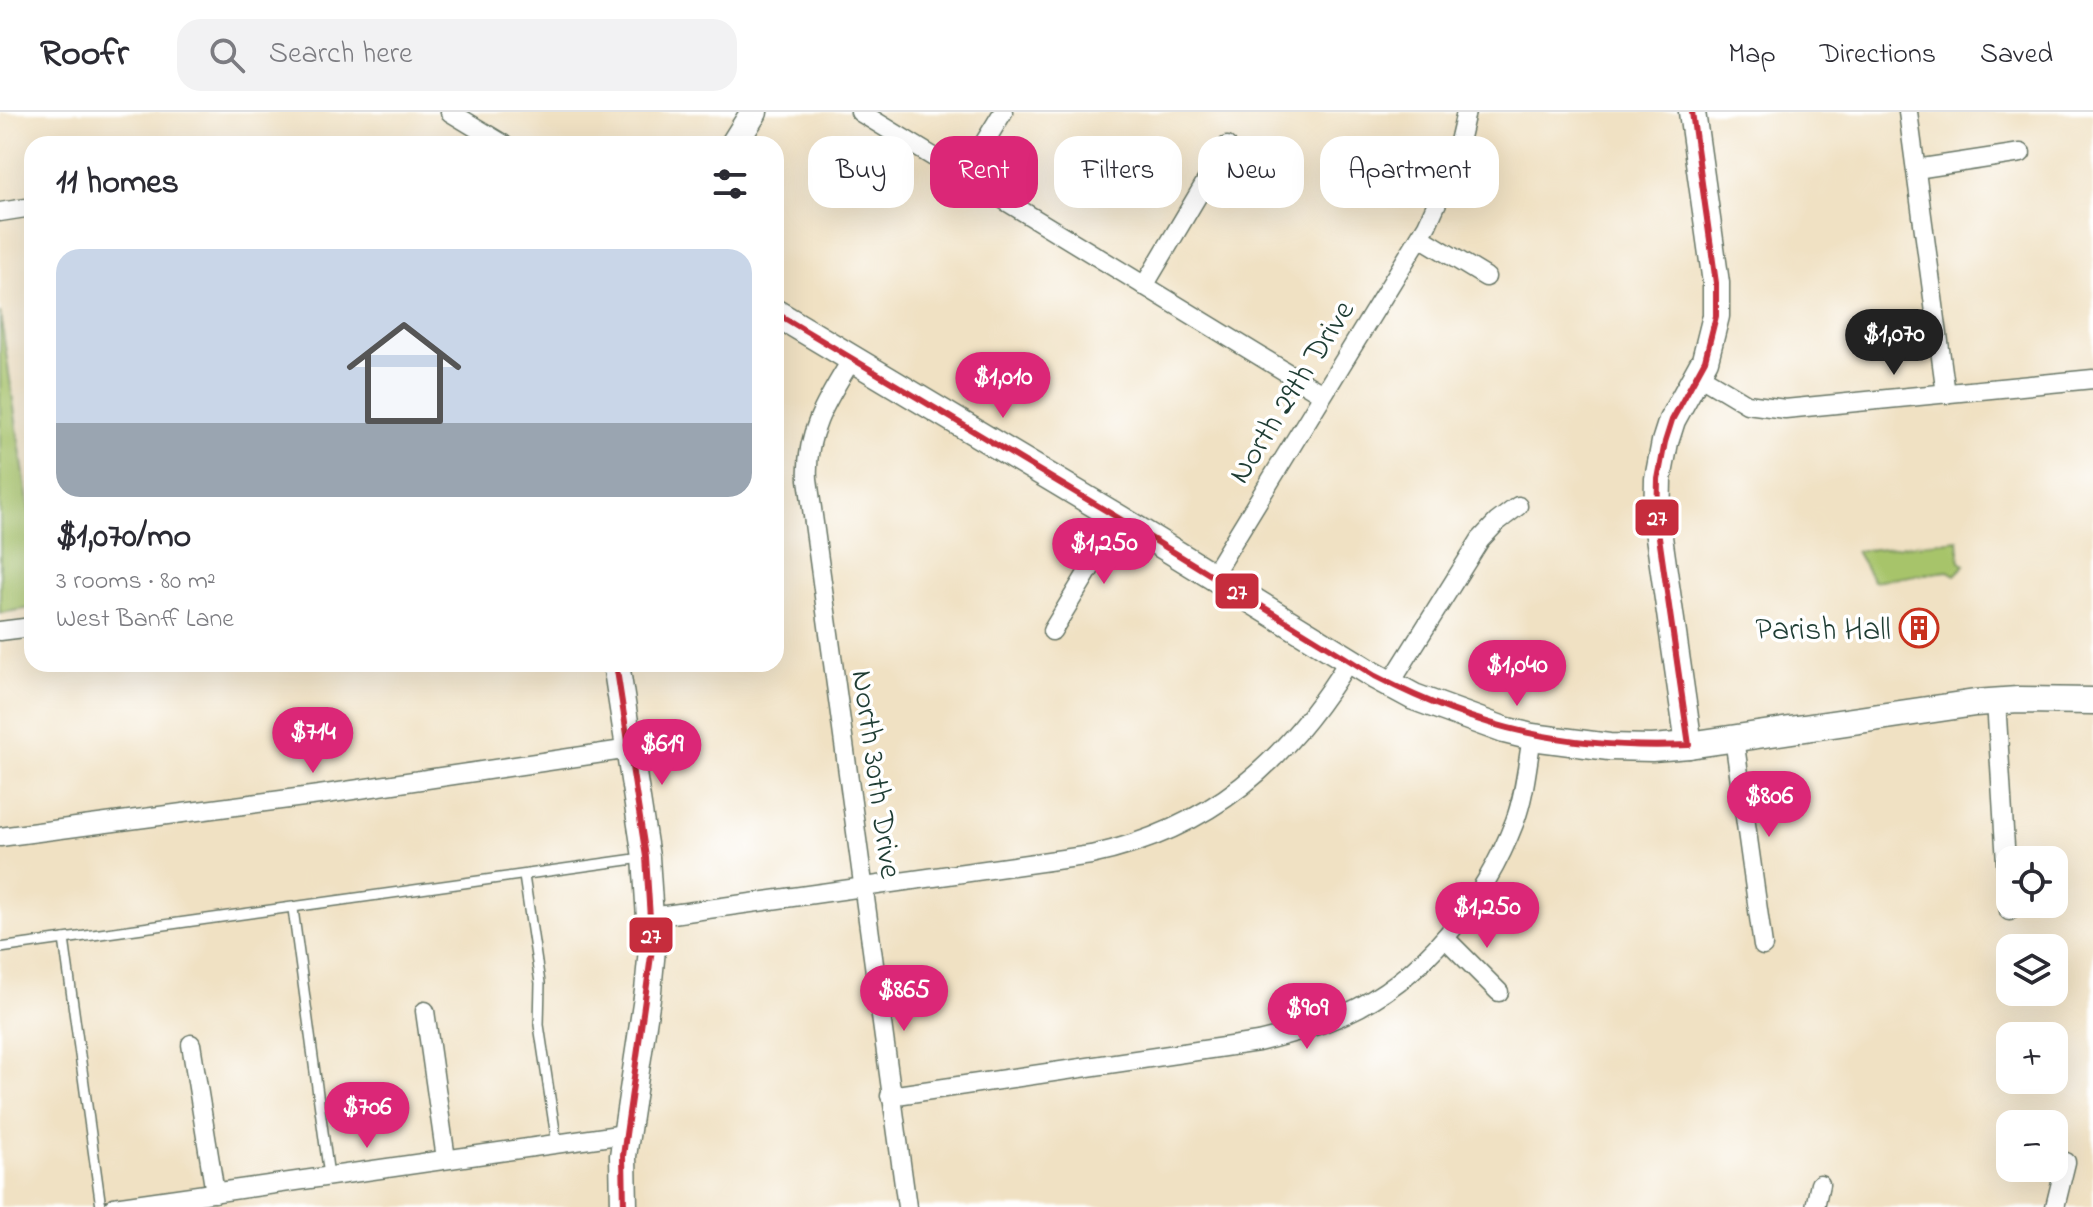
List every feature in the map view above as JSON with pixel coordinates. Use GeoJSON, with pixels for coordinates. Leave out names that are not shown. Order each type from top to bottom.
{"type":"FeatureCollection","features":[{"type":"Feature","properties":{"kind":"street"},"geometry":{"type":"LineString","coordinates":[[450,112],[484,136]]}},
{"type":"Feature","properties":{"kind":"street"},"geometry":{"type":"LineString","coordinates":[[739,136],[754,112]]}},
{"type":"Feature","properties":{"kind":"street"},"geometry":{"type":"LineString","coordinates":[[860,112],[930,155]]}},
{"type":"Feature","properties":{"kind":"street"},"geometry":{"type":"LineString","coordinates":[[988,136],[1003,112]]}},
{"type":"Feature","properties":{"kind":"street","name":"North 29th Drive"},"geometry":{"type":"LineString","coordinates":[[1212,576],[1420,237],[1453,167],[1466,112]]}},
{"type":"Feature","properties":{"kind":"street"},"geometry":{"type":"LineString","coordinates":[[1689,745],[1656,498],[1672,420],[1697,374],[1711,340],[1716,316],[1716,283],[1692,112]]}},
{"type":"Feature","properties":{"kind":"street"},"geometry":{"type":"LineString","coordinates":[[1908,112],[1946,394]]}},
{"type":"Feature","properties":{"kind":"street"},"geometry":{"type":"LineString","coordinates":[[1916,169],[2021,153]]}},
{"type":"Feature","properties":{"kind":"street"},"geometry":{"type":"LineString","coordinates":[[1144,286],[1198,195]]}},
{"type":"Feature","properties":{"kind":"street"},"geometry":{"type":"LineString","coordinates":[[0,212],[24,208]]}},
{"type":"Feature","properties":{"kind":"street"},"geometry":{"type":"LineString","coordinates":[[1016,208],[1322,394]]}},
{"type":"Feature","properties":{"kind":"street"},"geometry":{"type":"LineString","coordinates":[[1420,237],[1486,277]]}},
{"type":"Feature","properties":{"kind":"street"},"geometry":{"type":"LineString","coordinates":[[784,318],[1390,684],[1441,709],[1532,737],[1609,747],[1652,748],[1996,701],[2093,701]]}},
{"type":"Feature","properties":{"kind":"street","name":"North 30th Drive"},"geometry":{"type":"LineString","coordinates":[[852,359],[819,416],[807,463],[907,1207]]}},
{"type":"Feature","properties":{"kind":"street"},"geometry":{"type":"LineString","coordinates":[[1697,374],[1747,404],[1785,409],[2093,379]]}},
{"type":"Feature","properties":{"kind":"street"},"geometry":{"type":"LineString","coordinates":[[1390,684],[1480,540],[1518,506]]}},
{"type":"Feature","properties":{"kind":"street"},"geometry":{"type":"LineString","coordinates":[[1052,631],[1120,519]]}},
{"type":"Feature","properties":{"kind":"street"},"geometry":{"type":"LineString","coordinates":[[0,631],[24,628]]}},
{"type":"Feature","properties":{"kind":"street"},"geometry":{"type":"LineString","coordinates":[[651,917],[1091,855],[1161,835],[1217,805],[1255,775],[1293,739],[1349,660]]}},
{"type":"Feature","properties":{"kind":"street"},"geometry":{"type":"LineString","coordinates":[[617,672],[646,857],[652,949],[625,1134],[622,1177],[624,1207]]}},
{"type":"Feature","properties":{"kind":"street"},"geometry":{"type":"LineString","coordinates":[[1996,701],[2005,846]]}},
{"type":"Feature","properties":{"kind":"street"},"geometry":{"type":"LineString","coordinates":[[890,1096],[1258,1042],[1298,1032],[1346,1014],[1373,999],[1445,938],[1480,891],[1506,842],[1522,797],[1532,737]]}},
{"type":"Feature","properties":{"kind":"street"},"geometry":{"type":"LineString","coordinates":[[1734,738],[1763,946]]}},
{"type":"Feature","properties":{"kind":"street"},"geometry":{"type":"LineString","coordinates":[[0,837],[319,795],[630,749]]}},
{"type":"Feature","properties":{"kind":"street"},"geometry":{"type":"LineString","coordinates":[[1445,938],[1499,992]]}},
{"type":"Feature","properties":{"kind":"street"},"geometry":{"type":"LineString","coordinates":[[425,1011],[446,1159]]}},
{"type":"Feature","properties":{"kind":"street"},"geometry":{"type":"LineString","coordinates":[[191,1044],[215,1193]]}},
{"type":"Feature","properties":{"kind":"street"},"geometry":{"type":"LineString","coordinates":[[114,1207],[625,1134]]}},
{"type":"Feature","properties":{"kind":"street"},"geometry":{"type":"LineString","coordinates":[[2055,1207],[2061,1182]]}},
{"type":"Feature","properties":{"kind":"street"},"geometry":{"type":"LineString","coordinates":[[1815,1207],[1820,1184]]}},
{"type":"Feature","properties":{"kind":"lane"},"geometry":{"type":"LineString","coordinates":[[0,948],[646,857]]}},
{"type":"Feature","properties":{"kind":"lane"},"geometry":{"type":"LineString","coordinates":[[524,876],[540,983],[539,1025],[557,1144]]}},
{"type":"Feature","properties":{"kind":"lane"},"geometry":{"type":"LineString","coordinates":[[293,909],[329,1176]]}},
{"type":"Feature","properties":{"kind":"lane"},"geometry":{"type":"LineString","coordinates":[[64,939],[101,1207]]}},
{"type":"Feature","properties":{"kind":"green space"},"geometry":{"type":"Polygon","coordinates":[[[0,312],[24,475],[24,609],[0,613],[0,312]]]}},
{"type":"Feature","properties":{"kind":"green space"},"geometry":{"type":"Polygon","coordinates":[[[1958,540],[1960,562],[1965,565],[1955,575],[1948,571],[1873,581],[1856,551],[1958,540]]]}},
{"type":"Feature","properties":{"kind":"transit line","name":"27"},"geometry":{"type":"LineString","coordinates":[[784,318],[1375,676],[1414,695],[1489,723],[1527,733],[1605,744],[1689,745],[1657,523],[1658,479],[1665,442],[1672,420],[1705,360],[1716,316],[1716,283],[1692,112]]}},
{"type":"Feature","properties":{"kind":"transit line","name":"27"},"geometry":{"type":"LineString","coordinates":[[617,672],[646,857],[652,949],[623,1156],[624,1207]]}},
{"type":"Feature","properties":{"kind":"place","name":"Parish Hall"},"geometry":{"type":"Point","coordinates":[1919,628]}}]}
